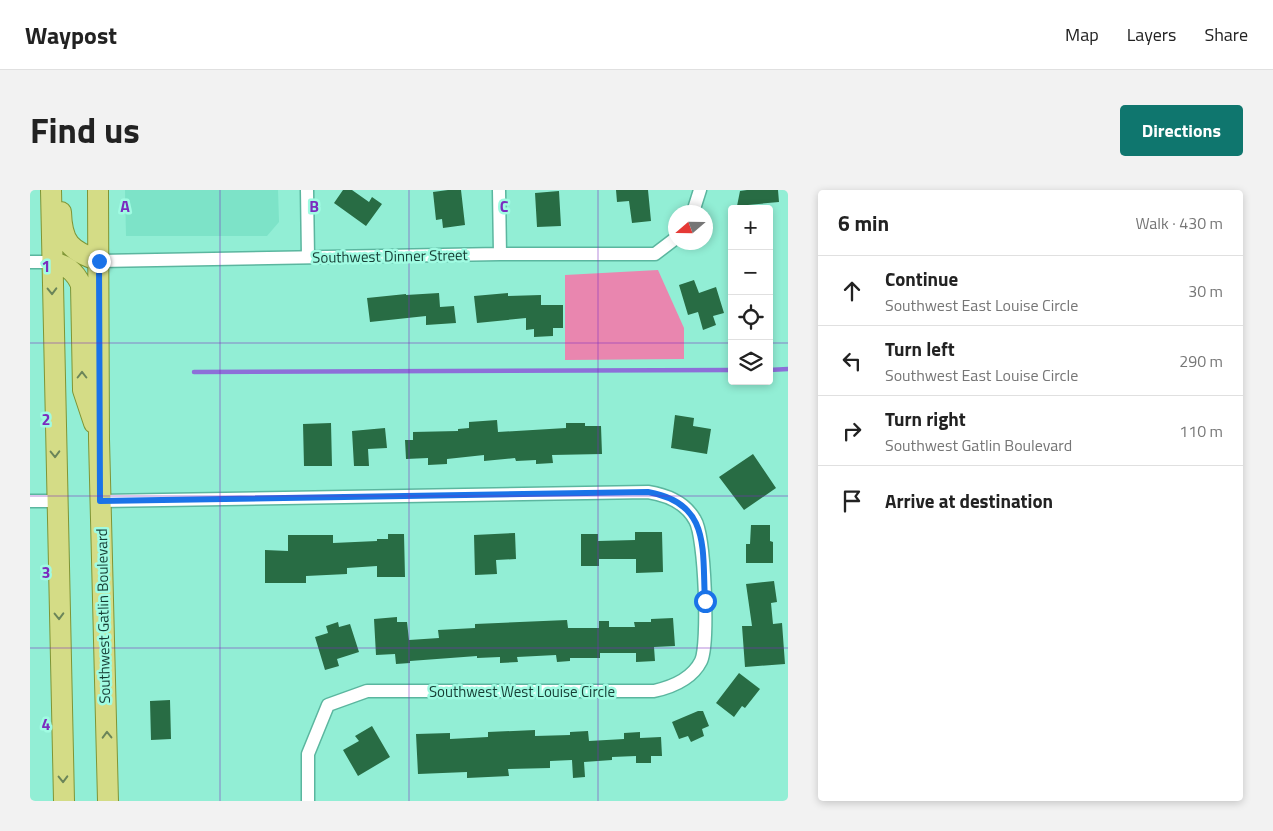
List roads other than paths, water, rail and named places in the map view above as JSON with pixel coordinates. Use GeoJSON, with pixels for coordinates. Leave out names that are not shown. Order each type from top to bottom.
{"type":"FeatureCollection","features":[{"type":"Feature","properties":{"kind":"main road"},"geometry":{"type":"LineString","coordinates":[[51,190],[56,501],[64,801]]}},
{"type":"Feature","properties":{"kind":"main road"},"geometry":{"type":"LineString","coordinates":[[61,190],[62,232],[66,240],[81,254],[99,261]]}},
{"type":"Feature","properties":{"kind":"main road","name":"Southwest Gatlin Boulevard"},"geometry":{"type":"LineString","coordinates":[[98,190],[100,501],[108,801]]}},
{"type":"Feature","properties":{"kind":"main road"},"geometry":{"type":"LineString","coordinates":[[98,215],[104,190]]}},
{"type":"Feature","properties":{"kind":"main road"},"geometry":{"type":"LineString","coordinates":[[52,262],[73,271],[81,285],[82,390],[100,439]]}},
{"type":"Feature","properties":{"kind":"street"},"geometry":{"type":"LineString","coordinates":[[307,190],[308,257]]}},
{"type":"Feature","properties":{"kind":"street"},"geometry":{"type":"LineString","coordinates":[[499,190],[500,254]]}},
{"type":"Feature","properties":{"kind":"street"},"geometry":{"type":"LineString","coordinates":[[696,205],[700,190]]}},
{"type":"Feature","properties":{"kind":"street","name":"Southwest Dinner Street"},"geometry":{"type":"LineString","coordinates":[[99,261],[500,254],[656,254],[668,244]]}},
{"type":"Feature","properties":{"kind":"street"},"geometry":{"type":"LineString","coordinates":[[30,262],[52,262]]}},
{"type":"Feature","properties":{"kind":"street","name":"Southwest West Louise Circle"},"geometry":{"type":"LineString","coordinates":[[100,501],[648,492],[664,495],[675,500],[686,509],[699,528],[702,541],[705,601],[704,651],[701,661],[690,674],[675,685],[654,691],[366,691],[328,705],[308,754],[308,801]]}},
{"type":"Feature","properties":{"kind":"street"},"geometry":{"type":"LineString","coordinates":[[30,501],[56,501]]}},
{"type":"Feature","properties":{"kind":"waterway"},"geometry":{"type":"LineString","coordinates":[[773,370],[788,369]]}},
{"type":"Feature","properties":{"kind":"waterway"},"geometry":{"type":"LineString","coordinates":[[194,372],[728,370]]}}]}
